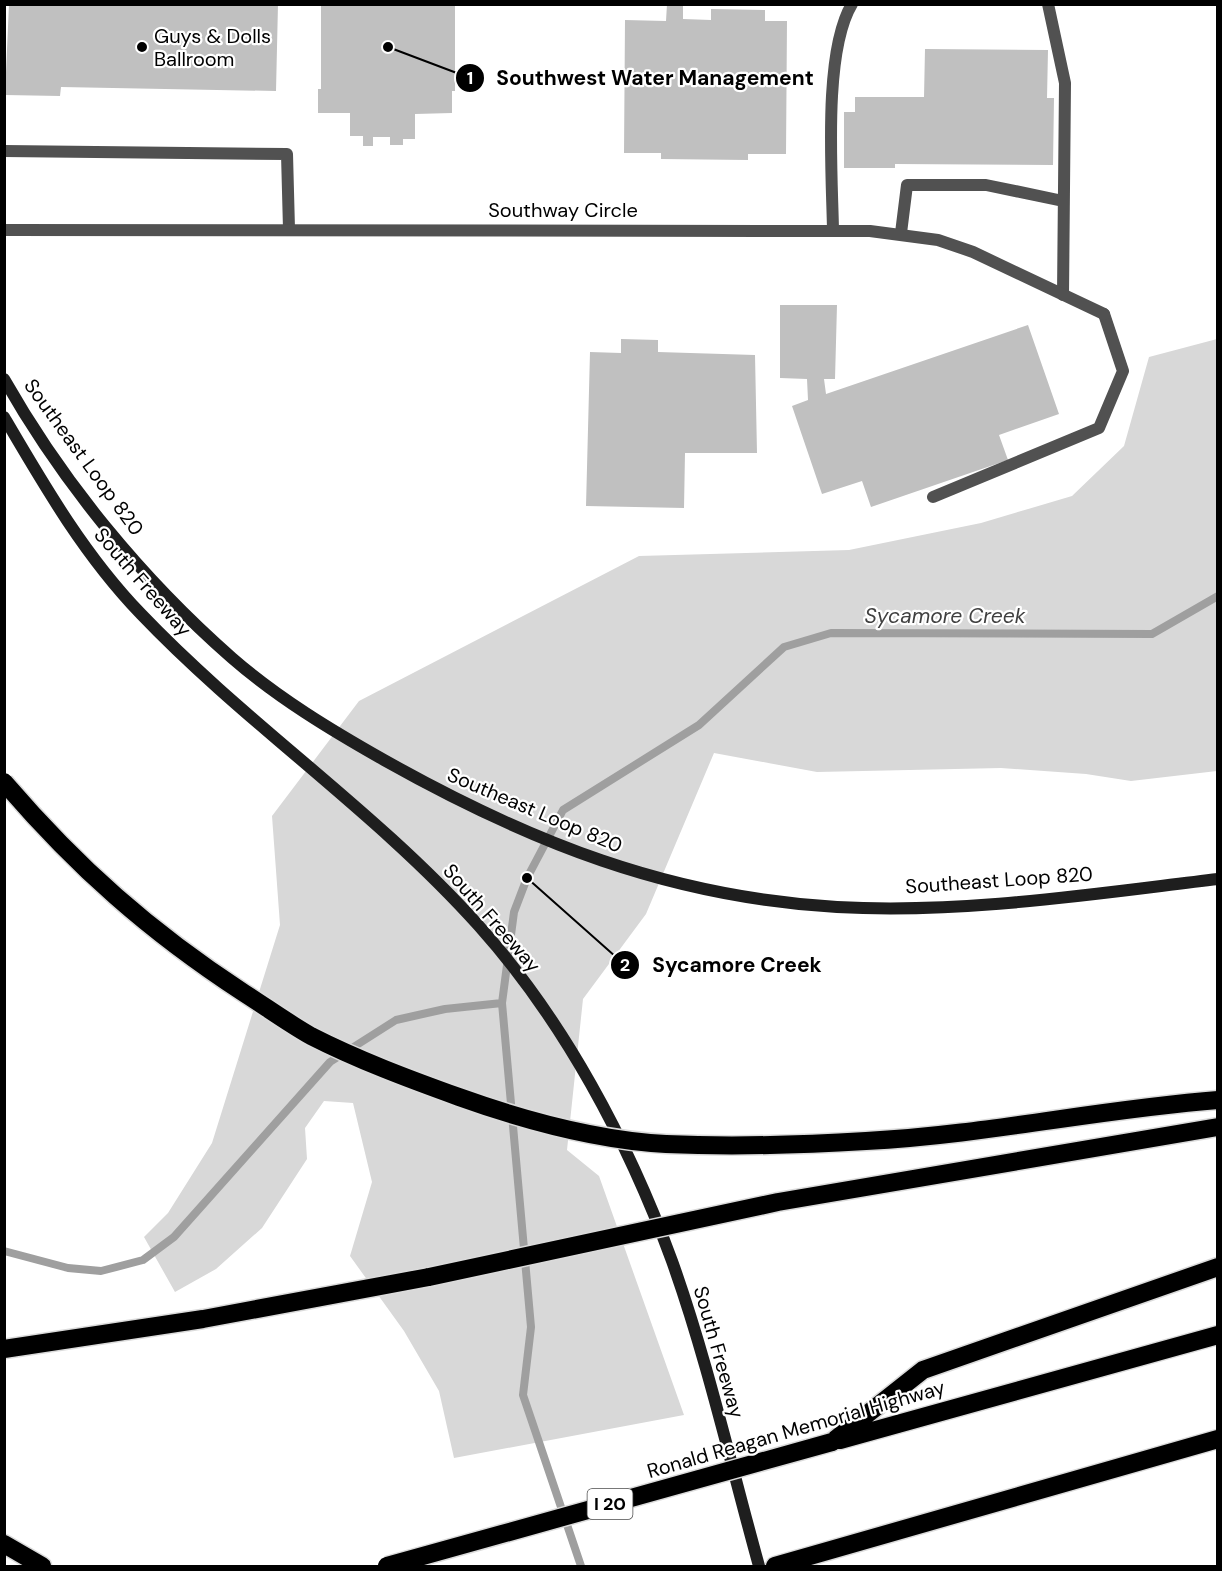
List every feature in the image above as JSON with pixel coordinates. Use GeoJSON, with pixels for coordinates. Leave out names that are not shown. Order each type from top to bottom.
{"type":"FeatureCollection","features":[{"type":"Feature","properties":{"kind":"highway"},"geometry":{"type":"LineString","coordinates":[[4,783],[75,861],[118,901],[159,934],[266,1007],[311,1035],[374,1064],[495,1110],[548,1126],[665,1144],[870,1141],[1218,1101]]}},
{"type":"Feature","properties":{"kind":"highway"},"geometry":{"type":"LineString","coordinates":[[4,1348],[327,1298],[778,1202],[1218,1127]]}},
{"type":"Feature","properties":{"kind":"highway"},"geometry":{"type":"LineString","coordinates":[[832,1442],[923,1370],[1218,1268]]}},
{"type":"Feature","properties":{"kind":"highway","name":"Ronald Reagan Memorial Highway"},"geometry":{"type":"LineString","coordinates":[[387,1566],[1218,1335]]}},
{"type":"Feature","properties":{"kind":"highway"},"geometry":{"type":"LineString","coordinates":[[775,1566],[1218,1438]]}},
{"type":"Feature","properties":{"kind":"highway"},"geometry":{"type":"LineString","coordinates":[[4,1544],[42,1566]]}},
{"type":"Feature","properties":{"kind":"main road","name":"Southeast Loop 820"},"geometry":{"type":"LineString","coordinates":[[4,379],[40,438],[113,537],[230,657],[274,692],[367,750],[464,804],[616,867],[676,884],[790,903],[840,907],[932,907],[1024,902],[1218,879]]}},
{"type":"Feature","properties":{"kind":"main road","name":"South Freeway"},"geometry":{"type":"LineString","coordinates":[[4,417],[60,512],[115,585],[165,639],[249,717],[414,860],[478,925],[524,984],[560,1036],[607,1117],[653,1215],[685,1302],[759,1566]]}},
{"type":"Feature","properties":{"kind":"street"},"geometry":{"type":"LineString","coordinates":[[833,230],[831,97],[844,18],[852,4]]}},
{"type":"Feature","properties":{"kind":"street"},"geometry":{"type":"LineString","coordinates":[[1048,4],[1065,83],[1063,295]]}},
{"type":"Feature","properties":{"kind":"street"},"geometry":{"type":"LineString","coordinates":[[4,152],[287,154],[289,229]]}},
{"type":"Feature","properties":{"kind":"street"},"geometry":{"type":"LineString","coordinates":[[901,233],[907,185],[986,185],[1063,201]]}},
{"type":"Feature","properties":{"kind":"street","name":"Southway Circle"},"geometry":{"type":"LineString","coordinates":[[4,230],[833,230],[901,233],[938,240],[973,252],[1104,314],[1123,371],[1099,428],[933,497]]}},
{"type":"Feature","properties":{"kind":"shaded area"},"geometry":{"type":"Polygon","coordinates":[[[1217,339],[1217,771],[1131,781],[1086,774],[1001,768],[817,772],[714,753],[646,914],[583,999],[567,1150],[599,1176],[684,1415],[454,1458],[439,1391],[404,1331],[350,1256],[372,1182],[353,1103],[324,1101],[305,1128],[307,1159],[262,1228],[216,1269],[175,1292],[144,1237],[168,1213],[212,1143],[280,925],[272,816],[359,701],[639,556],[849,550],[981,523],[1072,496],[1124,446],[1149,357],[1217,339]]]}},
{"type":"Feature","properties":{"kind":"building","name":"Guys & Dolls Ballroom"},"geometry":{"type":"Polygon","coordinates":[[[9,4],[278,4],[276,91],[61,87],[60,96],[5,95],[9,4]]]}},
{"type":"Feature","properties":{"kind":"building"},"geometry":{"type":"Polygon","coordinates":[[[321,4],[455,4],[455,91],[452,91],[452,113],[415,114],[415,139],[403,139],[403,145],[390,145],[390,137],[373,137],[373,146],[363,146],[363,136],[350,136],[350,113],[318,113],[318,89],[321,89],[321,4]]]}},
{"type":"Feature","properties":{"kind":"building"},"geometry":{"type":"Polygon","coordinates":[[[667,4],[683,4],[683,19],[711,20],[711,9],[765,10],[765,21],[787,21],[786,154],[748,154],[748,160],[661,159],[661,153],[624,153],[625,20],[666,21],[667,4]]]}},
{"type":"Feature","properties":{"kind":"building"},"geometry":{"type":"Polygon","coordinates":[[[925,49],[1048,50],[1047,98],[1054,98],[1053,165],[895,164],[895,168],[844,168],[844,112],[855,112],[855,97],[924,97],[925,49]]]}},
{"type":"Feature","properties":{"kind":"building"},"geometry":{"type":"Polygon","coordinates":[[[780,305],[837,305],[835,379],[824,379],[826,394],[1028,325],[1059,414],[999,435],[1008,460],[871,507],[862,481],[822,494],[792,406],[808,400],[807,379],[780,378],[780,305]]]}},
{"type":"Feature","properties":{"kind":"building"},"geometry":{"type":"Polygon","coordinates":[[[621,339],[658,340],[658,352],[755,355],[757,453],[685,453],[684,508],[586,506],[590,352],[621,353],[621,339]]]}},
{"type":"Feature","properties":{"kind":"waterway","name":"Sycamore Creek"},"geometry":{"type":"LineString","coordinates":[[581,1566],[523,1395],[531,1327],[502,1003],[514,912],[527,878],[563,810],[699,725],[784,647],[831,633],[1152,634],[1218,596]]}},
{"type":"Feature","properties":{"kind":"waterway"},"geometry":{"type":"LineString","coordinates":[[4,1251],[68,1268],[101,1271],[143,1260],[174,1237],[330,1062],[396,1020],[445,1009],[502,1003]]}},
{"type":"Feature","properties":{"kind":"place","name":"Guys & Dolls Ballroom"},"geometry":{"type":"Point","coordinates":[142,47]}},
{"type":"Feature","properties":{"kind":"place","name":"Southwest Water Management"},"geometry":{"type":"Point","coordinates":[388,47]}},
{"type":"Feature","properties":{"kind":"place","name":"Sycamore Creek"},"geometry":{"type":"Point","coordinates":[527,878]}}]}
